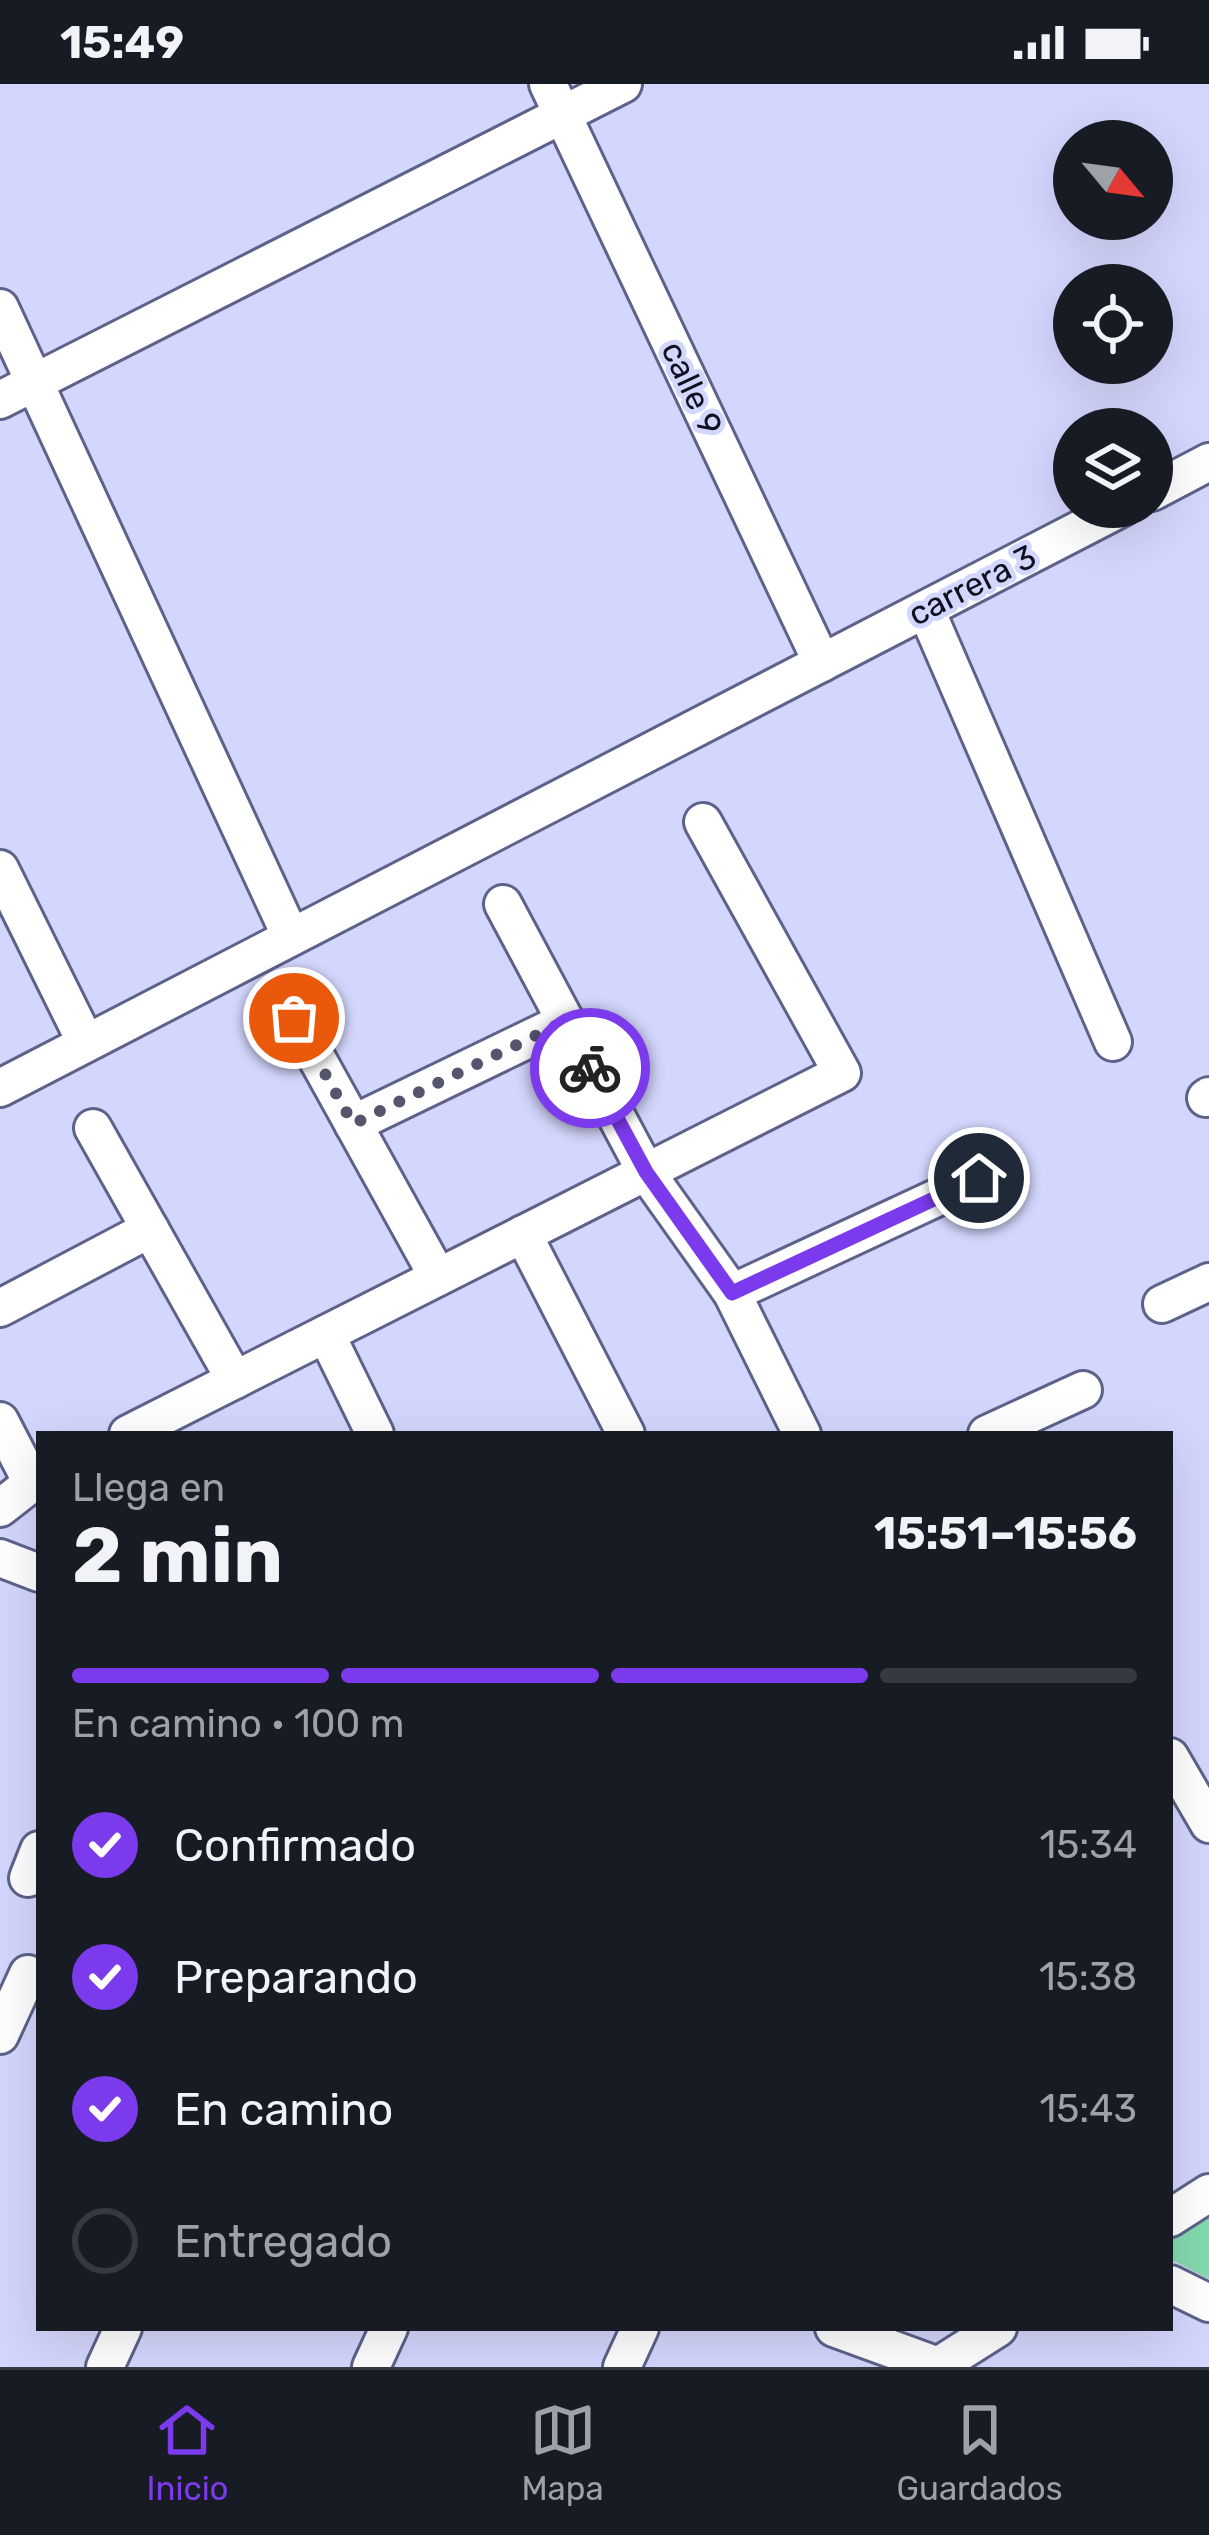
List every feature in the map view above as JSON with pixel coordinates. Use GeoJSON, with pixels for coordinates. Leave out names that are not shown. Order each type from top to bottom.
{"type":"FeatureCollection","features":[{"type":"Feature","properties":{"kind":"street"},"geometry":{"type":"LineString","coordinates":[[0,400],[556,99],[622,84]]}},
{"type":"Feature","properties":{"kind":"street","name":"calle 9"},"geometry":{"type":"LineString","coordinates":[[556,99],[822,663]]}},
{"type":"Feature","properties":{"kind":"street"},"geometry":{"type":"LineString","coordinates":[[0,308],[291,938]]}},
{"type":"Feature","properties":{"kind":"street"},"geometry":{"type":"LineString","coordinates":[[1173,481],[1209,462]]}},
{"type":"Feature","properties":{"kind":"street","name":"carrera 3"},"geometry":{"type":"LineString","coordinates":[[0,1088],[1083,528]]}},
{"type":"Feature","properties":{"kind":"street"},"geometry":{"type":"LineString","coordinates":[[926,610],[1113,1042]]}},
{"type":"Feature","properties":{"kind":"street"},"geometry":{"type":"LineString","coordinates":[[134,1431],[842,1073],[703,822]]}},
{"type":"Feature","properties":{"kind":"street"},"geometry":{"type":"LineString","coordinates":[[0,869],[86,1043]]}},
{"type":"Feature","properties":{"kind":"street"},"geometry":{"type":"LineString","coordinates":[[503,904],[646,1172],[732,1293],[801,1431]]}},
{"type":"Feature","properties":{"kind":"street"},"geometry":{"type":"LineString","coordinates":[[294,1018],[438,1277]]}},
{"type":"Feature","properties":{"kind":"street"},"geometry":{"type":"LineString","coordinates":[[353,1124],[566,1021]]}},
{"type":"Feature","properties":{"kind":"street"},"geometry":{"type":"LineString","coordinates":[[93,1128],[235,1380]]}},
{"type":"Feature","properties":{"kind":"street"},"geometry":{"type":"LineString","coordinates":[[732,1293],[979,1178]]}},
{"type":"Feature","properties":{"kind":"street"},"geometry":{"type":"LineString","coordinates":[[0,1308],[150,1229]]}},
{"type":"Feature","properties":{"kind":"street"},"geometry":{"type":"LineString","coordinates":[[523,1234],[624,1431]]}},
{"type":"Feature","properties":{"kind":"street"},"geometry":{"type":"LineString","coordinates":[[1162,1304],[1209,1282]]}},
{"type":"Feature","properties":{"kind":"street"},"geometry":{"type":"LineString","coordinates":[[326,1334],[374,1431]]}},
{"type":"Feature","properties":{"kind":"street"},"geometry":{"type":"LineString","coordinates":[[994,1431],[1083,1390]]}},
{"type":"Feature","properties":{"kind":"street"},"geometry":{"type":"LineString","coordinates":[[0,1421],[35,1481],[0,1508]]}},
{"type":"Feature","properties":{"kind":"street"},"geometry":{"type":"LineString","coordinates":[[0,1558],[36,1572]]}},
{"type":"Feature","properties":{"kind":"street"},"geometry":{"type":"LineString","coordinates":[[1173,1761],[1209,1823]]}},
{"type":"Feature","properties":{"kind":"street"},"geometry":{"type":"LineString","coordinates":[[0,2035],[22,1971]]}},
{"type":"Feature","properties":{"kind":"street"},"geometry":{"type":"LineString","coordinates":[[1173,2216],[1209,2193]]}},
{"type":"Feature","properties":{"kind":"street"},"geometry":{"type":"LineString","coordinates":[[1173,2285],[1209,2303]]}},
{"type":"Feature","properties":{"kind":"street"},"geometry":{"type":"LineString","coordinates":[[105,2367],[122,2331]]}},
{"type":"Feature","properties":{"kind":"street"},"geometry":{"type":"LineString","coordinates":[[371,2367],[388,2331]]}},
{"type":"Feature","properties":{"kind":"street"},"geometry":{"type":"LineString","coordinates":[[622,2367],[640,2331]]}},
{"type":"Feature","properties":{"kind":"street"},"geometry":{"type":"LineString","coordinates":[[638,2367],[642,2331]]}},
{"type":"Feature","properties":{"kind":"street"},"geometry":{"type":"LineString","coordinates":[[840,2331],[894,2359],[938,2366],[993,2331]]}},
{"type":"Feature","properties":{"kind":"green space"},"geometry":{"type":"Polygon","coordinates":[[[1209,2211],[1209,2279],[1173,2261],[1173,2232],[1209,2211]]]}},
{"type":"Feature","properties":{"kind":"way so far"},"geometry":{"type":"LineString","coordinates":[[294,1018],[353,1124],[566,1021],[590,1068]]}},
{"type":"Feature","properties":{"kind":"route"},"geometry":{"type":"LineString","coordinates":[[590,1068],[646,1172],[732,1293],[979,1178]]}}]}
